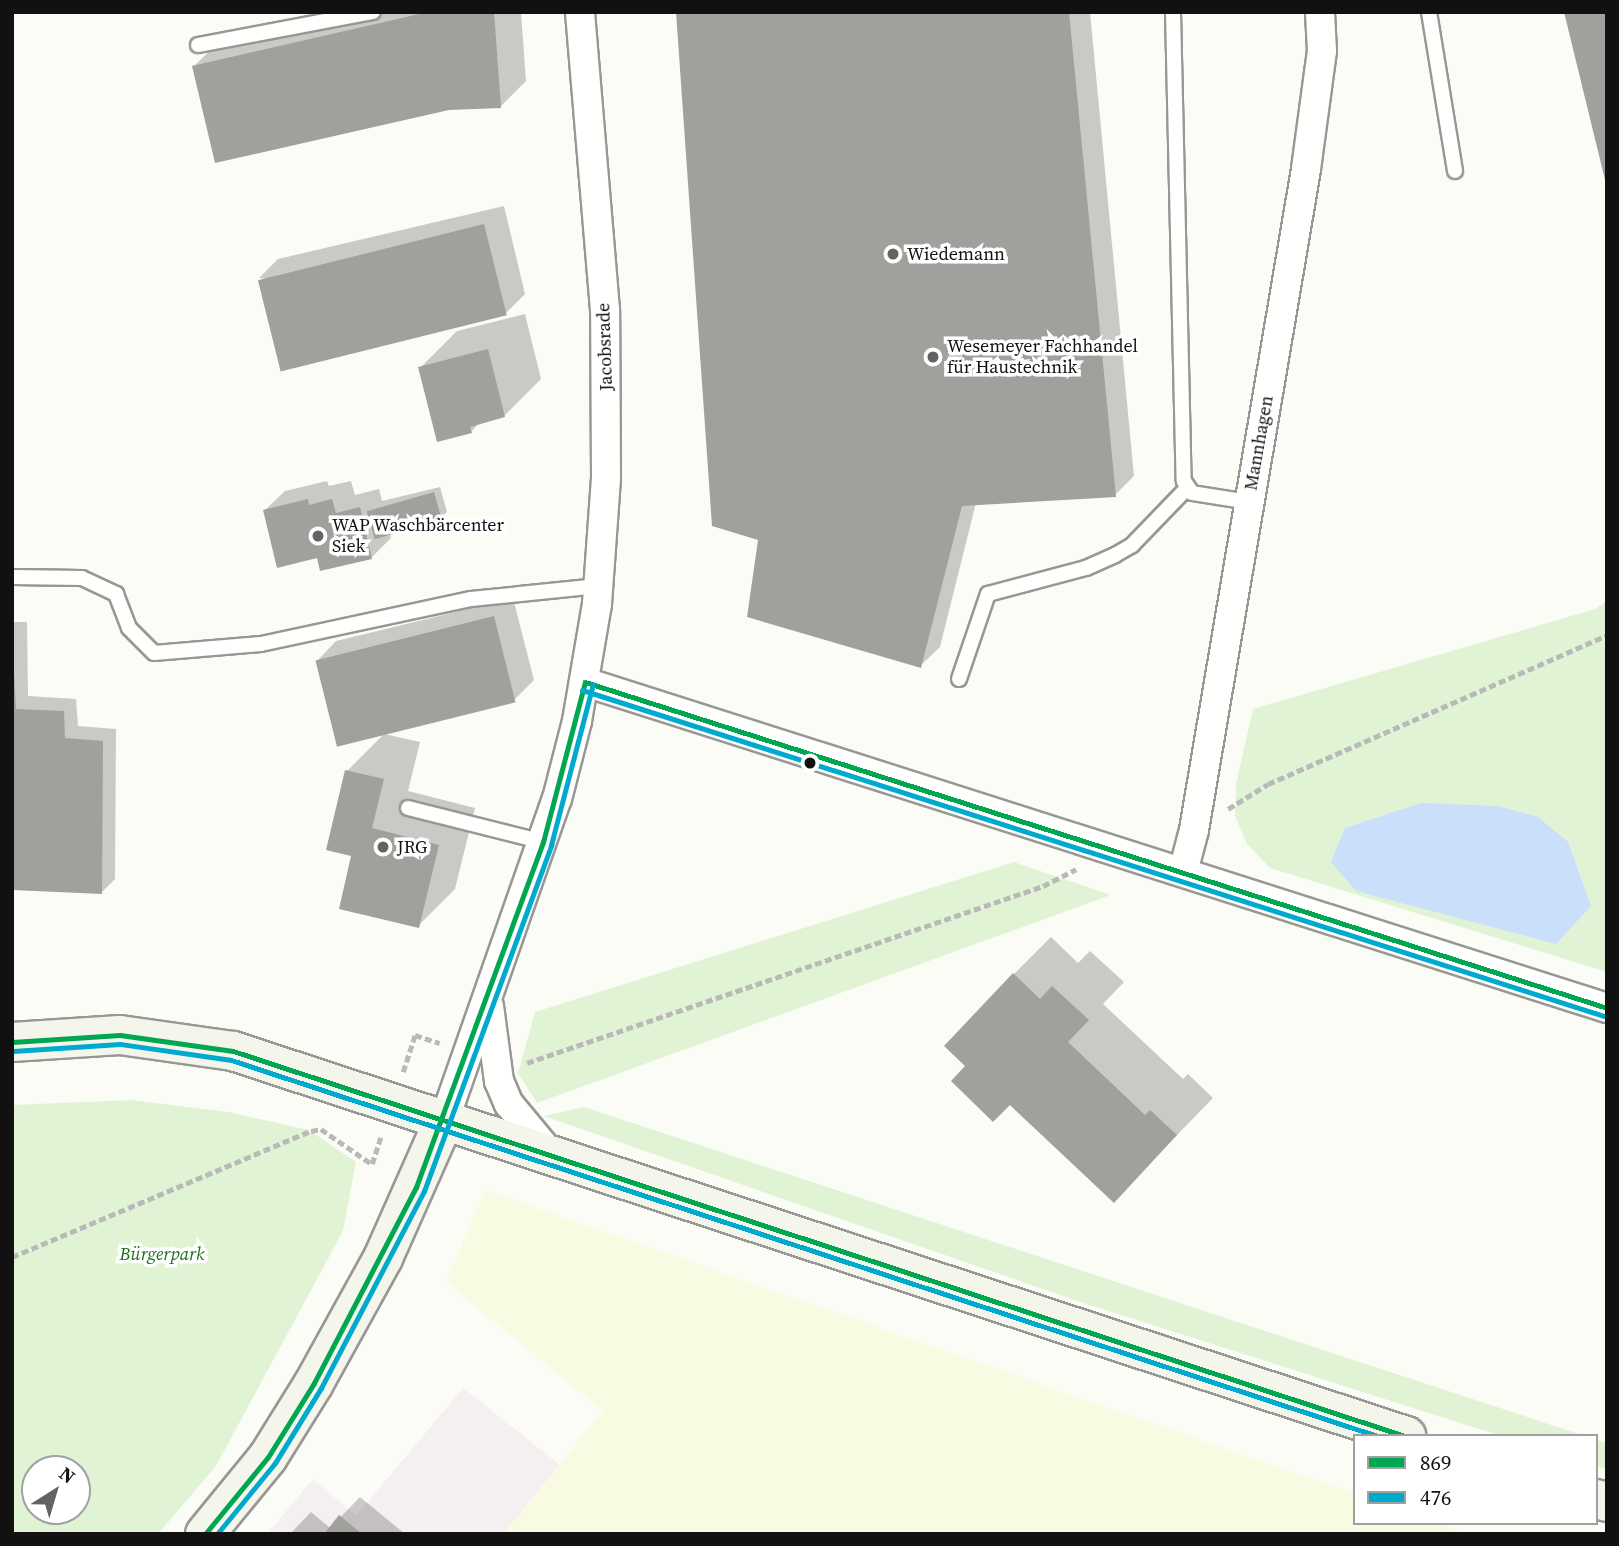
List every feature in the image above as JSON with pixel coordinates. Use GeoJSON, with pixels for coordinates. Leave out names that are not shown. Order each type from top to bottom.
{"type":"FeatureCollection","features":[{"type":"Feature","properties":{"kind":"main road"},"geometry":{"type":"LineString","coordinates":[[12,1042],[120,1035],[187,1042],[310,1073],[1400,1434]]}},
{"type":"Feature","properties":{"kind":"main road"},"geometry":{"type":"LineString","coordinates":[[205,1534],[268,1457],[314,1383],[383,1258],[445,1118]]}},
{"type":"Feature","properties":{"kind":"street","name":"Jacobsrade"},"geometry":{"type":"LineString","coordinates":[[445,1118],[543,842],[585,682],[598,586],[606,477],[604,310],[580,12]]}},
{"type":"Feature","properties":{"kind":"street","name":"Mannhagen"},"geometry":{"type":"LineString","coordinates":[[1183,872],[1194,830],[1306,169],[1322,51],[1320,12]]}},
{"type":"Feature","properties":{"kind":"street"},"geometry":{"type":"LineString","coordinates":[[585,682],[1607,1007]]}},
{"type":"Feature","properties":{"kind":"street","name":"Jacobsrade"},"geometry":{"type":"LineString","coordinates":[[488,1000],[495,1062],[509,1104],[549,1153]]}},
{"type":"Feature","properties":{"kind":"lane"},"geometry":{"type":"LineString","coordinates":[[198,45],[373,12]]}},
{"type":"Feature","properties":{"kind":"lane"},"geometry":{"type":"LineString","coordinates":[[959,679],[988,594],[1108,559],[1132,545],[1186,489],[1173,12]]}},
{"type":"Feature","properties":{"kind":"lane"},"geometry":{"type":"LineString","coordinates":[[1429,12],[1455,171]]}},
{"type":"Feature","properties":{"kind":"lane"},"geometry":{"type":"LineString","coordinates":[[1186,489],[1249,502]]}},
{"type":"Feature","properties":{"kind":"lane"},"geometry":{"type":"LineString","coordinates":[[12,577],[82,578],[116,594],[129,628],[154,653],[261,644],[471,599],[598,586]]}},
{"type":"Feature","properties":{"kind":"lane"},"geometry":{"type":"LineString","coordinates":[[408,808],[543,842]]}},
{"type":"Feature","properties":{"kind":"path"},"geometry":{"type":"LineString","coordinates":[[1194,830],[1268,783],[1607,635]]}},
{"type":"Feature","properties":{"kind":"path"},"geometry":{"type":"LineString","coordinates":[[495,1062],[512,1069],[1042,886],[1115,850]]}},
{"type":"Feature","properties":{"kind":"path"},"geometry":{"type":"LineString","coordinates":[[415,1035],[469,1053]]}},
{"type":"Feature","properties":{"kind":"path"},"geometry":{"type":"LineString","coordinates":[[12,1257],[321,1129]]}},
{"type":"Feature","properties":{"kind":"shaded area"},"geometry":{"type":"Polygon","coordinates":[[[463,1388],[560,1465],[503,1534],[267,1534],[313,1479],[356,1516],[463,1388]]]}},
{"type":"Feature","properties":{"kind":"green space"},"geometry":{"type":"Polygon","coordinates":[[[1607,601],[1607,972],[1270,868],[1247,844],[1235,816],[1236,784],[1253,709],[1595,609],[1607,601]]]}},
{"type":"Feature","properties":{"kind":"green space"},"geometry":{"type":"Polygon","coordinates":[[[1014,862],[1111,895],[537,1103],[518,1073],[535,1012],[1014,862]]]}},
{"type":"Feature","properties":{"kind":"green space","name":"Bürgerpark"},"geometry":{"type":"Polygon","coordinates":[[[131,1100],[228,1112],[309,1130],[356,1162],[343,1231],[216,1466],[158,1534],[12,1534],[12,1105],[131,1100]]]}},
{"type":"Feature","properties":{"kind":"green space"},"geometry":{"type":"Polygon","coordinates":[[[584,1107],[1579,1434],[1495,1434],[1080,1302],[544,1116],[584,1107]]]}},
{"type":"Feature","properties":{"kind":"green space"},"geometry":{"type":"Polygon","coordinates":[[[485,1190],[1353,1493],[1353,1525],[1443,1525],[1468,1534],[503,1534],[603,1411],[446,1282],[485,1190]]]}},
{"type":"Feature","properties":{"kind":"green space"},"geometry":{"type":"Polygon","coordinates":[[[1598,1441],[1607,1443],[1607,1469],[1598,1467],[1598,1441]]]}},
{"type":"Feature","properties":{"kind":"water"},"geometry":{"type":"Polygon","coordinates":[[[1421,803],[1498,806],[1538,817],[1568,842],[1591,906],[1556,944],[1356,891],[1331,862],[1345,828],[1421,803]]]}},
{"type":"Feature","properties":{"kind":"building"},"geometry":{"type":"Polygon","coordinates":[[[428,12],[494,12],[501,108],[449,110],[215,163],[192,66],[428,12]]]}},
{"type":"Feature","properties":{"kind":"building","name":"Wiedemann"},"geometry":{"type":"Polygon","coordinates":[[[676,12],[1069,12],[1116,497],[962,506],[921,668],[747,617],[758,540],[712,526],[676,12]]]}},
{"type":"Feature","properties":{"kind":"building"},"geometry":{"type":"Polygon","coordinates":[[[1564,12],[1607,12],[1607,184],[1606,184],[1564,12]]]}},
{"type":"Feature","properties":{"kind":"building"},"geometry":{"type":"Polygon","coordinates":[[[484,224],[507,315],[281,372],[258,280],[484,224]]]}},
{"type":"Feature","properties":{"kind":"building"},"geometry":{"type":"Polygon","coordinates":[[[488,349],[505,417],[470,427],[472,433],[437,442],[418,367],[488,349]]]}},
{"type":"Feature","properties":{"kind":"building"},"geometry":{"type":"Polygon","coordinates":[[[434,492],[442,520],[375,539],[367,511],[434,492]]]}},
{"type":"Feature","properties":{"kind":"building","name":"WAP Waschbärcenter Siek"},"geometry":{"type":"Polygon","coordinates":[[[308,499],[309,505],[332,499],[336,513],[360,507],[372,559],[320,571],[317,558],[277,568],[263,510],[308,499]]]}},
{"type":"Feature","properties":{"kind":"building"},"geometry":{"type":"Polygon","coordinates":[[[494,616],[516,702],[337,747],[315,661],[494,616]]]}},
{"type":"Feature","properties":{"kind":"building"},"geometry":{"type":"Polygon","coordinates":[[[12,635],[16,709],[64,711],[65,738],[103,741],[102,894],[12,890],[12,635]]]}},
{"type":"Feature","properties":{"kind":"building","name":"JRG"},"geometry":{"type":"Polygon","coordinates":[[[345,770],[384,779],[372,828],[439,845],[419,928],[339,909],[351,856],[326,850],[345,770]]]}},
{"type":"Feature","properties":{"kind":"building"},"geometry":{"type":"Polygon","coordinates":[[[1013,973],[1040,999],[1052,986],[1089,1020],[1068,1042],[1145,1115],[1150,1110],[1177,1135],[1114,1203],[1010,1105],[993,1122],[951,1081],[965,1066],[944,1046],[1013,973]]]}},
{"type":"Feature","properties":{"kind":"building"},"geometry":{"type":"Polygon","coordinates":[[[339,1515],[362,1534],[324,1534],[339,1515]]]}},
{"type":"Feature","properties":{"kind":"transit line","name":"869"},"geometry":{"type":"LineString","coordinates":[[585,682],[1607,1008]]}},
{"type":"Feature","properties":{"kind":"transit line","name":"869"},"geometry":{"type":"LineString","coordinates":[[205,1534],[268,1457],[314,1383],[416,1187],[543,842],[585,682]]}},
{"type":"Feature","properties":{"kind":"transit line","name":"476"},"geometry":{"type":"LineString","coordinates":[[217,1534],[275,1463],[321,1388],[424,1191],[551,845],[593,684]]}},
{"type":"Feature","properties":{"kind":"transit line","name":"476"},"geometry":{"type":"LineString","coordinates":[[582,690],[1604,1016]]}},
{"type":"Feature","properties":{"kind":"transit line","name":"869"},"geometry":{"type":"LineString","coordinates":[[12,1042],[120,1035],[233,1051],[1399,1434]]}},
{"type":"Feature","properties":{"kind":"transit line","name":"476"},"geometry":{"type":"LineString","coordinates":[[13,1051],[120,1044],[231,1060],[1371,1434]]}},
{"type":"Feature","properties":{"kind":"place","name":"Wiedemann"},"geometry":{"type":"Point","coordinates":[893,254]}},
{"type":"Feature","properties":{"kind":"place","name":"Wesemeyer Fachhandel für Haustechnik"},"geometry":{"type":"Point","coordinates":[933,357]}},
{"type":"Feature","properties":{"kind":"place","name":"WAP Waschbärcenter Siek"},"geometry":{"type":"Point","coordinates":[318,536]}},
{"type":"Feature","properties":{"kind":"place","name":"JRG"},"geometry":{"type":"Point","coordinates":[383,847]}}]}
